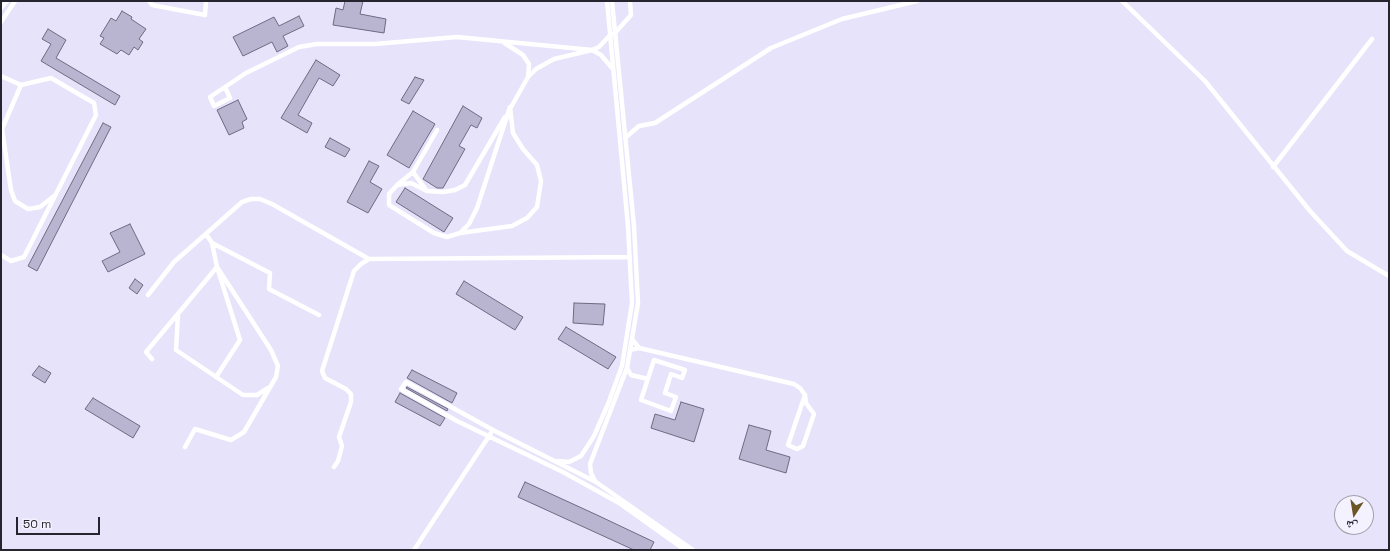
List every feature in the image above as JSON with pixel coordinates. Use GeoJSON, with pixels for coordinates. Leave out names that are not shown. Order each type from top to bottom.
{"type":"FeatureCollection","features":[{"type":"Feature","properties":{"kind":"lane"},"geometry":{"type":"LineString","coordinates":[[1,8],[7,1]]}},
{"type":"Feature","properties":{"kind":"lane"},"geometry":{"type":"LineString","coordinates":[[1,22],[15,1]]}},
{"type":"Feature","properties":{"kind":"lane"},"geometry":{"type":"LineString","coordinates":[[149,1],[152,5],[205,15],[206,1]]}},
{"type":"Feature","properties":{"kind":"lane"},"geometry":{"type":"LineString","coordinates":[[596,482],[591,473],[590,464],[627,368],[637,296],[634,226],[625,138],[607,1]]}},
{"type":"Feature","properties":{"kind":"lane"},"geometry":{"type":"LineString","coordinates":[[557,461],[569,462],[581,456],[594,436],[622,366],[632,303],[630,256],[613,70],[612,1]]}},
{"type":"Feature","properties":{"kind":"lane"},"geometry":{"type":"LineString","coordinates":[[397,184],[411,183],[427,191],[443,192],[455,190],[465,185],[528,77],[536,69],[554,59],[599,47],[631,15],[630,1]]}},
{"type":"Feature","properties":{"kind":"lane"},"geometry":{"type":"LineString","coordinates":[[625,138],[639,126],[655,123],[771,48],[842,19],[917,1]]}},
{"type":"Feature","properties":{"kind":"lane"},"geometry":{"type":"LineString","coordinates":[[1122,1],[1205,81],[1310,211],[1347,251],[1389,276]]}},
{"type":"Feature","properties":{"kind":"lane"},"geometry":{"type":"LineString","coordinates":[[225,87],[230,98],[214,106],[210,97],[225,87],[246,73],[299,47],[317,44],[374,44],[457,37],[592,50],[601,56],[613,70]]}},
{"type":"Feature","properties":{"kind":"lane"},"geometry":{"type":"LineString","coordinates":[[1274,167],[1372,39]]}},
{"type":"Feature","properties":{"kind":"lane"},"geometry":{"type":"LineString","coordinates":[[501,41],[523,54],[529,64],[528,77]]}},
{"type":"Feature","properties":{"kind":"lane"},"geometry":{"type":"LineString","coordinates":[[1,76],[21,85],[51,78],[94,103],[96,115],[24,257],[11,261],[1,256]]}},
{"type":"Feature","properties":{"kind":"lane"},"geometry":{"type":"LineString","coordinates":[[21,85],[2,131],[11,190],[15,201],[28,209],[40,207],[56,194]]}},
{"type":"Feature","properties":{"kind":"lane"},"geometry":{"type":"LineString","coordinates":[[460,233],[469,224],[477,208],[510,108]]}},
{"type":"Feature","properties":{"kind":"lane"},"geometry":{"type":"LineString","coordinates":[[437,130],[413,172],[397,184],[389,194],[390,205],[434,233],[447,237],[460,233],[512,226],[527,218],[537,207],[541,181],[537,165],[523,149],[513,133],[510,108]]}},
{"type":"Feature","properties":{"kind":"lane"},"geometry":{"type":"LineString","coordinates":[[413,172],[427,191]]}},
{"type":"Feature","properties":{"kind":"lane"},"geometry":{"type":"LineString","coordinates":[[148,295],[174,262],[242,202],[260,199],[327,234],[369,259],[630,256]]}},
{"type":"Feature","properties":{"kind":"lane"},"geometry":{"type":"LineString","coordinates":[[206,234],[212,243],[217,267],[240,340],[216,377]]}},
{"type":"Feature","properties":{"kind":"lane"},"geometry":{"type":"LineString","coordinates":[[212,243],[270,273],[269,289],[319,315]]}},
{"type":"Feature","properties":{"kind":"lane"},"geometry":{"type":"LineString","coordinates":[[334,467],[338,461],[342,446],[339,437],[351,402],[351,394],[346,389],[324,378],[322,370],[354,271],[369,259]]}},
{"type":"Feature","properties":{"kind":"lane"},"geometry":{"type":"LineString","coordinates":[[152,359],[146,352],[217,267]]}},
{"type":"Feature","properties":{"kind":"lane"},"geometry":{"type":"LineString","coordinates":[[185,447],[195,429],[231,440],[244,432],[276,377],[278,366],[271,350],[217,267]]}},
{"type":"Feature","properties":{"kind":"lane"},"geometry":{"type":"LineString","coordinates":[[178,315],[176,350],[242,395],[257,395],[269,388]]}},
{"type":"Feature","properties":{"kind":"lane"},"geometry":{"type":"LineString","coordinates":[[632,339],[639,348]]}},
{"type":"Feature","properties":{"kind":"lane"},"geometry":{"type":"LineString","coordinates":[[630,350],[639,348],[794,384],[800,388],[805,395],[806,403],[814,414],[803,446],[798,449],[788,445],[805,395]]}},
{"type":"Feature","properties":{"kind":"lane"},"geometry":{"type":"LineString","coordinates":[[654,360],[685,370],[682,378],[672,374],[665,393],[676,397],[671,411],[641,400],[648,379],[654,360]]}},
{"type":"Feature","properties":{"kind":"lane"},"geometry":{"type":"LineString","coordinates":[[627,368],[631,374],[648,379]]}},
{"type":"Feature","properties":{"kind":"lane"},"geometry":{"type":"LineString","coordinates":[[623,378],[631,374]]}},
{"type":"Feature","properties":{"kind":"lane"},"geometry":{"type":"LineString","coordinates":[[685,550],[620,503],[457,420],[401,389],[406,382],[493,430],[596,482],[694,550]]}},
{"type":"Feature","properties":{"kind":"lane"},"geometry":{"type":"LineString","coordinates":[[414,550],[493,430]]}},
{"type":"Feature","properties":{"kind":"building"},"geometry":{"type":"Polygon","coordinates":[[[345,1],[363,1],[360,14],[386,19],[384,33],[333,25],[336,8],[343,10],[345,1]]]}},
{"type":"Feature","properties":{"kind":"building"},"geometry":{"type":"Polygon","coordinates":[[[122,11],[146,29],[139,39],[143,42],[138,50],[134,47],[129,55],[121,50],[117,54],[100,44],[104,38],[100,36],[111,18],[116,21],[122,11]]]}},
{"type":"Feature","properties":{"kind":"building"},"geometry":{"type":"Polygon","coordinates":[[[299,16],[304,26],[283,36],[288,46],[277,52],[272,42],[243,56],[233,37],[274,17],[279,26],[299,16]]]}},
{"type":"Feature","properties":{"kind":"building"},"geometry":{"type":"Polygon","coordinates":[[[48,29],[66,40],[56,58],[120,96],[115,105],[41,61],[51,44],[42,39],[48,29]]]}},
{"type":"Feature","properties":{"kind":"building"},"geometry":{"type":"Polygon","coordinates":[[[316,60],[340,75],[333,86],[319,78],[298,115],[312,123],[307,133],[281,118],[316,60]]]}},
{"type":"Feature","properties":{"kind":"building"},"geometry":{"type":"Polygon","coordinates":[[[415,77],[424,80],[409,104],[401,100],[415,77]]]}},
{"type":"Feature","properties":{"kind":"building"},"geometry":{"type":"Polygon","coordinates":[[[238,100],[247,119],[242,122],[244,128],[229,135],[217,110],[238,100]]]}},
{"type":"Feature","properties":{"kind":"building"},"geometry":{"type":"Polygon","coordinates":[[[463,106],[482,118],[477,128],[471,125],[459,146],[465,149],[443,188],[437,188],[423,179],[463,106]]]}},
{"type":"Feature","properties":{"kind":"building"},"geometry":{"type":"Polygon","coordinates":[[[413,111],[435,124],[409,168],[387,155],[413,111]]]}},
{"type":"Feature","properties":{"kind":"building"},"geometry":{"type":"Polygon","coordinates":[[[103,123],[111,127],[37,271],[28,266],[103,123]]]}},
{"type":"Feature","properties":{"kind":"building"},"geometry":{"type":"Polygon","coordinates":[[[330,138],[350,149],[345,157],[325,147],[330,138]]]}},
{"type":"Feature","properties":{"kind":"building"},"geometry":{"type":"Polygon","coordinates":[[[369,161],[379,166],[370,182],[382,189],[368,213],[347,202],[369,161]]]}},
{"type":"Feature","properties":{"kind":"building"},"geometry":{"type":"Polygon","coordinates":[[[405,188],[453,218],[444,232],[396,202],[405,188]]]}},
{"type":"Feature","properties":{"kind":"building"},"geometry":{"type":"Polygon","coordinates":[[[130,224],[145,254],[108,272],[102,261],[120,252],[110,233],[130,224]]]}},
{"type":"Feature","properties":{"kind":"building"},"geometry":{"type":"Polygon","coordinates":[[[135,279],[143,285],[137,294],[129,288],[135,279]]]}},
{"type":"Feature","properties":{"kind":"building"},"geometry":{"type":"Polygon","coordinates":[[[464,281],[523,317],[515,330],[456,294],[464,281]]]}},
{"type":"Feature","properties":{"kind":"building"},"geometry":{"type":"Polygon","coordinates":[[[574,303],[605,304],[603,325],[573,323],[574,303]]]}},
{"type":"Feature","properties":{"kind":"building"},"geometry":{"type":"Polygon","coordinates":[[[566,327],[616,357],[608,369],[558,339],[566,327]]]}},
{"type":"Feature","properties":{"kind":"building"},"geometry":{"type":"Polygon","coordinates":[[[39,366],[51,373],[45,383],[32,375],[39,366]]]}},
{"type":"Feature","properties":{"kind":"building"},"geometry":{"type":"Polygon","coordinates":[[[412,370],[457,393],[452,403],[407,378],[412,370]]]}},
{"type":"Feature","properties":{"kind":"building"},"geometry":{"type":"Polygon","coordinates":[[[407,387],[448,409],[447,411],[406,388],[407,387]]]}},
{"type":"Feature","properties":{"kind":"building"},"geometry":{"type":"Polygon","coordinates":[[[400,393],[445,418],[440,426],[395,402],[400,393]]]}},
{"type":"Feature","properties":{"kind":"building"},"geometry":{"type":"Polygon","coordinates":[[[93,398],[140,426],[133,438],[85,409],[93,398]]]}},
{"type":"Feature","properties":{"kind":"building"},"geometry":{"type":"Polygon","coordinates":[[[681,402],[704,409],[694,442],[651,428],[655,414],[675,420],[681,402]]]}},
{"type":"Feature","properties":{"kind":"building"},"geometry":{"type":"Polygon","coordinates":[[[749,425],[771,431],[766,450],[790,457],[786,473],[739,459],[749,425]]]}},
{"type":"Feature","properties":{"kind":"building"},"geometry":{"type":"Polygon","coordinates":[[[525,482],[654,542],[650,550],[634,550],[518,497],[525,482]]]}}]}
